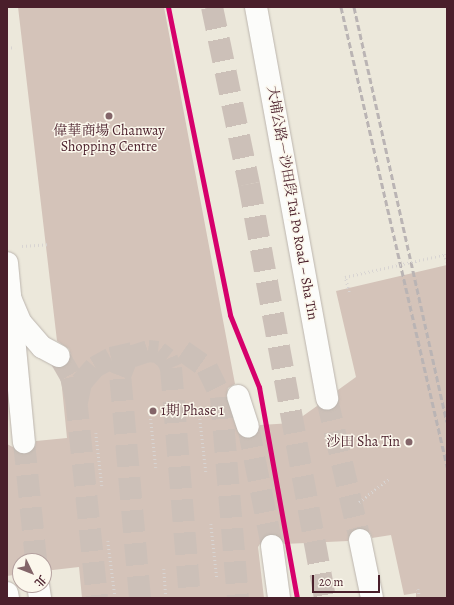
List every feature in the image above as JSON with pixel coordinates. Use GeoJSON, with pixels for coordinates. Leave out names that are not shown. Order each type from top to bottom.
{"type":"FeatureCollection","features":[{"type":"Feature","properties":{"kind":"main road","name":"大埔公路－沙田段 Tai Po Road – Sha Tin"},"geometry":{"type":"LineString","coordinates":[[256,7],[327,399]]}},
{"type":"Feature","properties":{"kind":"main road"},"geometry":{"type":"LineString","coordinates":[[10,255],[10,299],[24,442]]}},
{"type":"Feature","properties":{"kind":"main road"},"geometry":{"type":"LineString","coordinates":[[10,299],[21,323],[42,347],[59,356]]}},
{"type":"Feature","properties":{"kind":"main road"},"geometry":{"type":"LineString","coordinates":[[238,396],[248,426]]}},
{"type":"Feature","properties":{"kind":"main road"},"geometry":{"type":"LineString","coordinates":[[360,540],[372,598]]}},
{"type":"Feature","properties":{"kind":"main road"},"geometry":{"type":"LineString","coordinates":[[272,546],[279,598]]}},
{"type":"Feature","properties":{"kind":"main road"},"geometry":{"type":"LineString","coordinates":[[7,593],[8,598]]}},
{"type":"Feature","properties":{"kind":"path"},"geometry":{"type":"LineString","coordinates":[[7,48],[15,47]]}},
{"type":"Feature","properties":{"kind":"path"},"geometry":{"type":"LineString","coordinates":[[10,255],[48,244]]}},
{"type":"Feature","properties":{"kind":"path"},"geometry":{"type":"LineString","coordinates":[[349,292],[345,276],[446,254],[447,262]]}},
{"type":"Feature","properties":{"kind":"path"},"geometry":{"type":"LineString","coordinates":[[150,411],[156,468]]}},
{"type":"Feature","properties":{"kind":"path"},"geometry":{"type":"LineString","coordinates":[[200,419],[206,472]]}},
{"type":"Feature","properties":{"kind":"path"},"geometry":{"type":"LineString","coordinates":[[96,433],[102,486]]}},
{"type":"Feature","properties":{"kind":"path"},"geometry":{"type":"LineString","coordinates":[[359,502],[388,479]]}},
{"type":"Feature","properties":{"kind":"path"},"geometry":{"type":"LineString","coordinates":[[212,524],[217,578]]}},
{"type":"Feature","properties":{"kind":"path"},"geometry":{"type":"LineString","coordinates":[[108,541],[114,596]]}},
{"type":"Feature","properties":{"kind":"path"},"geometry":{"type":"LineString","coordinates":[[164,569],[166,598]]}},
{"type":"Feature","properties":{"kind":"path"},"geometry":{"type":"LineString","coordinates":[[418,589],[420,598]]}},
{"type":"Feature","properties":{"kind":"building"},"geometry":{"type":"Polygon","coordinates":[[[18,7],[164,7],[235,384],[228,388],[226,400],[240,436],[252,438],[258,434],[260,425],[293,423],[317,406],[329,411],[339,404],[338,390],[356,377],[336,291],[447,265],[447,598],[416,598],[416,593],[404,595],[391,535],[372,538],[369,531],[358,528],[351,531],[348,541],[284,544],[277,535],[265,536],[258,547],[264,598],[82,598],[79,567],[52,570],[52,553],[12,553],[12,575],[7,576],[7,444],[26,454],[35,448],[36,441],[67,438],[60,368],[70,362],[71,356],[69,349],[57,341],[18,7]]]}},
{"type":"Feature","properties":{"kind":"tunnel"},"geometry":{"type":"LineString","coordinates":[[212,7],[249,184],[325,598]]}},
{"type":"Feature","properties":{"kind":"tunnel"},"geometry":{"type":"LineString","coordinates":[[140,598],[120,376],[127,358],[148,351],[158,352],[167,359],[171,368],[190,598]]}},
{"type":"Feature","properties":{"kind":"tunnel"},"geometry":{"type":"LineString","coordinates":[[183,351],[207,368],[221,397],[238,598]]}},
{"type":"Feature","properties":{"kind":"tunnel"},"geometry":{"type":"LineString","coordinates":[[77,402],[81,383],[95,367],[111,358],[138,352]]}},
{"type":"Feature","properties":{"kind":"tunnel"},"geometry":{"type":"LineString","coordinates":[[59,356],[71,377],[76,398],[97,598]]}},
{"type":"Feature","properties":{"kind":"tunnel"},"geometry":{"type":"LineString","coordinates":[[327,399],[360,540]]}},
{"type":"Feature","properties":{"kind":"tunnel"},"geometry":{"type":"LineString","coordinates":[[248,426],[272,546]]}},
{"type":"Feature","properties":{"kind":"tunnel"},"geometry":{"type":"LineString","coordinates":[[24,442],[35,553]]}},
{"type":"Feature","properties":{"kind":"railway"},"geometry":{"type":"LineString","coordinates":[[341,7],[447,467]]}},
{"type":"Feature","properties":{"kind":"railway"},"geometry":{"type":"LineString","coordinates":[[354,7],[447,422]]}},
{"type":"Feature","properties":{"kind":"cycle path"},"geometry":{"type":"LineString","coordinates":[[168,7],[230,315],[259,387],[297,598]]}},
{"type":"Feature","properties":{"kind":"place","name":"偉華商場 Chanway Shopping Centre"},"geometry":{"type":"Point","coordinates":[109,116]}},
{"type":"Feature","properties":{"kind":"place","name":"1期 Phase 1"},"geometry":{"type":"Point","coordinates":[153,411]}},
{"type":"Feature","properties":{"kind":"place","name":"沙田 Sha Tin"},"geometry":{"type":"Point","coordinates":[409,442]}}]}
